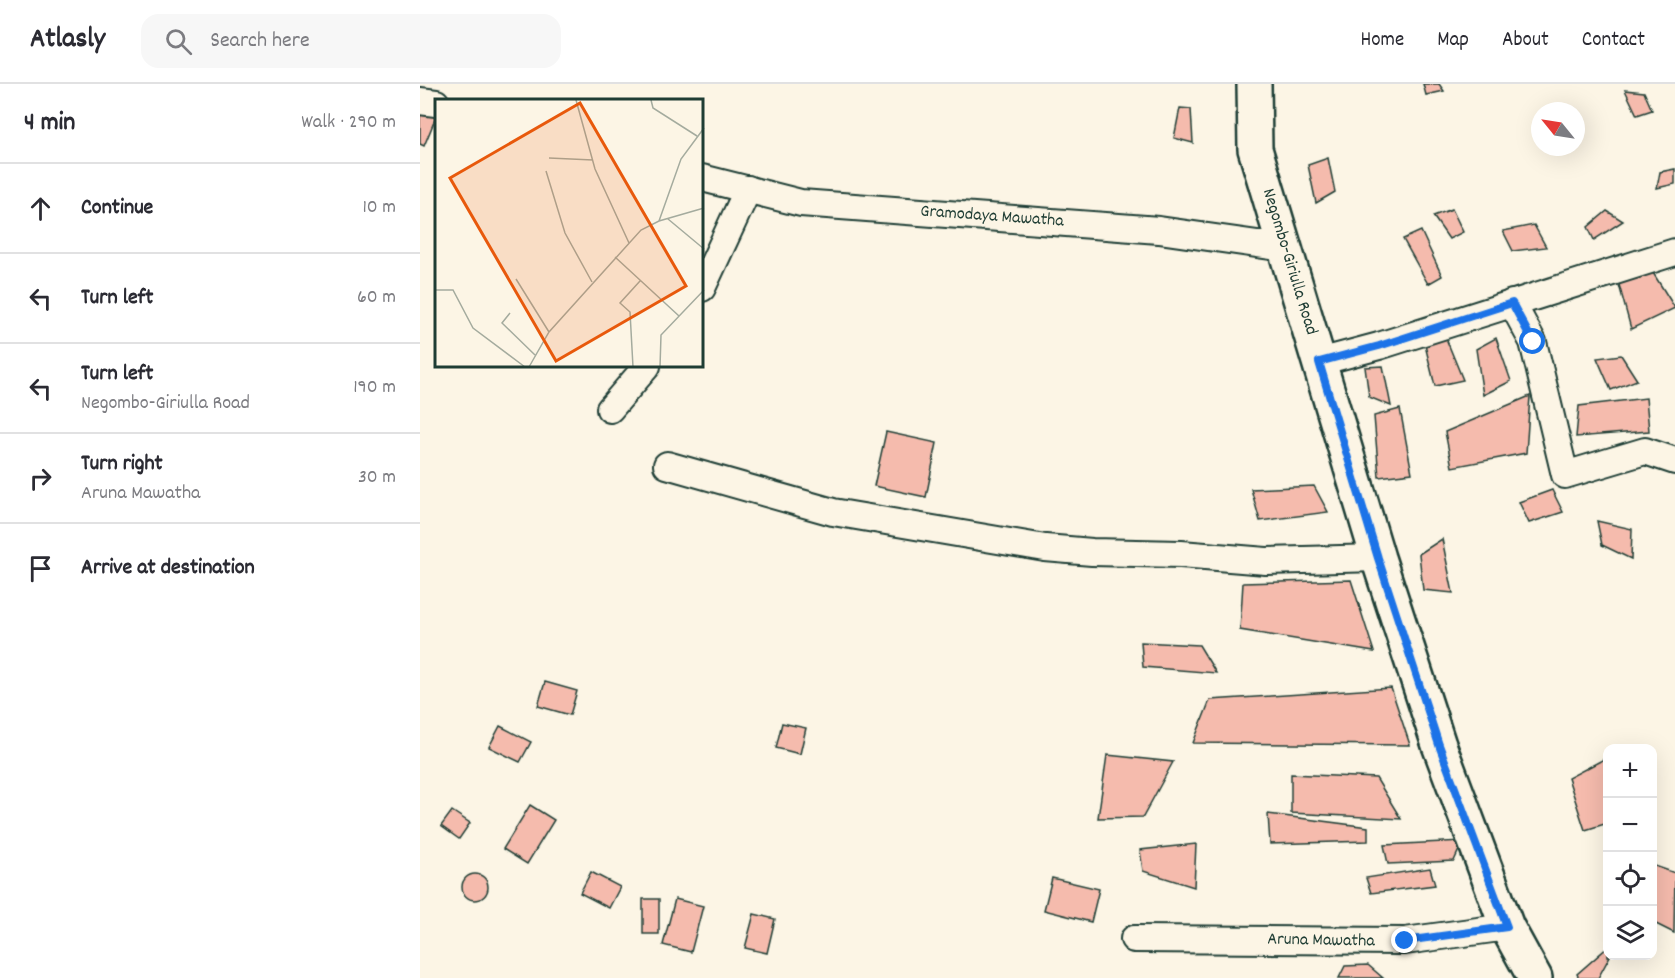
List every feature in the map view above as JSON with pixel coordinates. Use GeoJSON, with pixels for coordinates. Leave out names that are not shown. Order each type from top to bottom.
{"type":"FeatureCollection","features":[{"type":"Feature","properties":{"kind":"main road","name":"Negombo-Giriulla Road"},"geometry":{"type":"LineString","coordinates":[[1254,84],[1255,149],[1378,558],[1439,745],[1507,927],[1535,978]]}},
{"type":"Feature","properties":{"kind":"street"},"geometry":{"type":"LineString","coordinates":[[420,101],[435,103]]}},
{"type":"Feature","properties":{"kind":"street","name":"Gramodaya Mawatha"},"geometry":{"type":"LineString","coordinates":[[704,178],[801,203],[1159,230],[1285,248]]}},
{"type":"Feature","properties":{"kind":"street"},"geometry":{"type":"LineString","coordinates":[[704,284],[748,189]]}},
{"type":"Feature","properties":{"kind":"street"},"geometry":{"type":"LineString","coordinates":[[1319,362],[1379,346],[1675,252]]}},
{"type":"Feature","properties":{"kind":"street"},"geometry":{"type":"LineString","coordinates":[[1512,303],[1533,342],[1565,475],[1645,451],[1675,461]]}},
{"type":"Feature","properties":{"kind":"street"},"geometry":{"type":"LineString","coordinates":[[610,409],[645,368]]}},
{"type":"Feature","properties":{"kind":"street"},"geometry":{"type":"LineString","coordinates":[[667,465],[833,513],[1045,548],[1092,552],[1181,554],[1266,561],[1378,558]]}},
{"type":"Feature","properties":{"kind":"street","name":"Aruna Mawatha"},"geometry":{"type":"LineString","coordinates":[[1134,939],[1405,941],[1507,927]]}},
{"type":"Feature","properties":{"kind":"building"},"geometry":{"type":"Polygon","coordinates":[[[1423,84],[1439,84],[1444,91],[1426,95],[1423,84]]]}},
{"type":"Feature","properties":{"kind":"building"},"geometry":{"type":"Polygon","coordinates":[[[1625,90],[1644,92],[1652,110],[1637,115],[1625,90]]]}},
{"type":"Feature","properties":{"kind":"building"},"geometry":{"type":"Polygon","coordinates":[[[1180,108],[1191,109],[1193,143],[1174,138],[1180,108]]]}},
{"type":"Feature","properties":{"kind":"building"},"geometry":{"type":"Polygon","coordinates":[[[420,109],[435,111],[435,119],[424,146],[420,144],[420,109]]]}},
{"type":"Feature","properties":{"kind":"building"},"geometry":{"type":"Polygon","coordinates":[[[1328,158],[1335,192],[1316,203],[1308,165],[1328,158]]]}},
{"type":"Feature","properties":{"kind":"building"},"geometry":{"type":"Polygon","coordinates":[[[1675,169],[1675,184],[1657,188],[1660,172],[1675,169]]]}},
{"type":"Feature","properties":{"kind":"building"},"geometry":{"type":"Polygon","coordinates":[[[1452,209],[1463,232],[1449,239],[1433,216],[1452,209]]]}},
{"type":"Feature","properties":{"kind":"building"},"geometry":{"type":"Polygon","coordinates":[[[1607,211],[1623,221],[1594,240],[1588,227],[1607,211]]]}},
{"type":"Feature","properties":{"kind":"building"},"geometry":{"type":"Polygon","coordinates":[[[1534,225],[1546,247],[1513,251],[1503,231],[1534,225]]]}},
{"type":"Feature","properties":{"kind":"building"},"geometry":{"type":"Polygon","coordinates":[[[1421,231],[1442,276],[1428,284],[1403,239],[1421,231]]]}},
{"type":"Feature","properties":{"kind":"building"},"geometry":{"type":"Polygon","coordinates":[[[1650,268],[1675,308],[1631,329],[1618,281],[1650,268]]]}},
{"type":"Feature","properties":{"kind":"building"},"geometry":{"type":"Polygon","coordinates":[[[1445,336],[1463,380],[1435,386],[1424,341],[1445,336]]]}},
{"type":"Feature","properties":{"kind":"building"},"geometry":{"type":"Polygon","coordinates":[[[1496,338],[1511,381],[1483,395],[1476,349],[1496,338]]]}},
{"type":"Feature","properties":{"kind":"building"},"geometry":{"type":"Polygon","coordinates":[[[1621,355],[1637,380],[1611,390],[1597,358],[1621,355]]]}},
{"type":"Feature","properties":{"kind":"building"},"geometry":{"type":"Polygon","coordinates":[[[1383,366],[1391,406],[1369,397],[1365,367],[1383,366]]]}},
{"type":"Feature","properties":{"kind":"building"},"geometry":{"type":"Polygon","coordinates":[[[1530,396],[1526,453],[1452,467],[1445,432],[1530,396]]]}},
{"type":"Feature","properties":{"kind":"building"},"geometry":{"type":"Polygon","coordinates":[[[1646,398],[1649,431],[1576,437],[1579,406],[1646,398]]]}},
{"type":"Feature","properties":{"kind":"building"},"geometry":{"type":"Polygon","coordinates":[[[1400,409],[1412,473],[1379,477],[1374,416],[1400,409]]]}},
{"type":"Feature","properties":{"kind":"building"},"geometry":{"type":"Polygon","coordinates":[[[886,432],[937,443],[926,497],[874,486],[886,432]]]}},
{"type":"Feature","properties":{"kind":"building"},"geometry":{"type":"Polygon","coordinates":[[[1314,486],[1328,512],[1260,521],[1251,489],[1314,486]]]}},
{"type":"Feature","properties":{"kind":"building"},"geometry":{"type":"Polygon","coordinates":[[[1552,490],[1563,512],[1529,523],[1519,502],[1552,490]]]}},
{"type":"Feature","properties":{"kind":"building"},"geometry":{"type":"Polygon","coordinates":[[[1597,521],[1632,529],[1631,559],[1602,545],[1597,521]]]}},
{"type":"Feature","properties":{"kind":"building"},"geometry":{"type":"Polygon","coordinates":[[[1442,539],[1453,593],[1423,590],[1419,554],[1442,539]]]}},
{"type":"Feature","properties":{"kind":"building"},"geometry":{"type":"Polygon","coordinates":[[[1351,580],[1374,652],[1240,630],[1243,583],[1351,580]]]}},
{"type":"Feature","properties":{"kind":"building"},"geometry":{"type":"Polygon","coordinates":[[[1141,642],[1199,645],[1216,673],[1143,667],[1141,642]]]}},
{"type":"Feature","properties":{"kind":"building"},"geometry":{"type":"Polygon","coordinates":[[[545,682],[577,691],[570,715],[538,706],[545,682]]]}},
{"type":"Feature","properties":{"kind":"building"},"geometry":{"type":"Polygon","coordinates":[[[1391,688],[1410,745],[1193,743],[1210,700],[1391,688]]]}},
{"type":"Feature","properties":{"kind":"building"},"geometry":{"type":"Polygon","coordinates":[[[782,723],[806,728],[800,754],[776,748],[782,723]]]}},
{"type":"Feature","properties":{"kind":"building"},"geometry":{"type":"Polygon","coordinates":[[[500,726],[531,742],[520,762],[489,747],[500,726]]]}},
{"type":"Feature","properties":{"kind":"building"},"geometry":{"type":"Polygon","coordinates":[[[1107,755],[1173,762],[1143,817],[1098,818],[1107,755]]]}},
{"type":"Feature","properties":{"kind":"building"},"geometry":{"type":"Polygon","coordinates":[[[1603,760],[1603,825],[1585,830],[1568,778],[1603,760]]]}},
{"type":"Feature","properties":{"kind":"building"},"geometry":{"type":"Polygon","coordinates":[[[1291,774],[1376,778],[1401,819],[1291,813],[1291,774]]]}},
{"type":"Feature","properties":{"kind":"building"},"geometry":{"type":"Polygon","coordinates":[[[530,805],[554,820],[527,864],[503,849],[530,805]]]}},
{"type":"Feature","properties":{"kind":"building"},"geometry":{"type":"Polygon","coordinates":[[[452,811],[470,823],[459,839],[441,826],[452,811]]]}},
{"type":"Feature","properties":{"kind":"building"},"geometry":{"type":"Polygon","coordinates":[[[1268,814],[1368,827],[1368,841],[1270,844],[1268,814]]]}},
{"type":"Feature","properties":{"kind":"building"},"geometry":{"type":"Polygon","coordinates":[[[1463,841],[1454,861],[1388,864],[1384,845],[1463,841]]]}},
{"type":"Feature","properties":{"kind":"building"},"geometry":{"type":"Polygon","coordinates":[[[1196,844],[1194,887],[1143,871],[1140,850],[1196,844]]]}},
{"type":"Feature","properties":{"kind":"building"},"geometry":{"type":"Polygon","coordinates":[[[1657,867],[1675,873],[1674,933],[1657,924],[1657,867]]]}},
{"type":"Feature","properties":{"kind":"building"},"geometry":{"type":"Polygon","coordinates":[[[1430,868],[1435,885],[1371,893],[1366,878],[1430,868]]]}},
{"type":"Feature","properties":{"kind":"building"},"geometry":{"type":"Polygon","coordinates":[[[591,872],[620,887],[609,908],[580,893],[591,872]]]}},
{"type":"Feature","properties":{"kind":"building"},"geometry":{"type":"Polygon","coordinates":[[[475,874],[484,878],[488,887],[484,896],[475,900],[466,896],[462,887],[466,878],[475,874]]]}},
{"type":"Feature","properties":{"kind":"building"},"geometry":{"type":"Polygon","coordinates":[[[1052,878],[1099,889],[1091,922],[1044,910],[1052,878]]]}},
{"type":"Feature","properties":{"kind":"building"},"geometry":{"type":"Polygon","coordinates":[[[643,899],[659,899],[659,934],[643,934],[643,899]]]}},
{"type":"Feature","properties":{"kind":"building"},"geometry":{"type":"Polygon","coordinates":[[[675,899],[703,906],[691,952],[663,945],[675,899]]]}},
{"type":"Feature","properties":{"kind":"building"},"geometry":{"type":"Polygon","coordinates":[[[754,914],[775,919],[767,953],[745,948],[754,914]]]}},
{"type":"Feature","properties":{"kind":"building"},"geometry":{"type":"Polygon","coordinates":[[[1603,951],[1603,960],[1608,960],[1598,978],[1579,978],[1577,974],[1603,951]]]}},
{"type":"Feature","properties":{"kind":"building"},"geometry":{"type":"Polygon","coordinates":[[[1368,965],[1383,978],[1339,978],[1345,966],[1368,965]]]}},
{"type":"Feature","properties":{"kind":"route"},"geometry":{"type":"LineString","coordinates":[[1405,941],[1507,927],[1439,745],[1378,558],[1319,362],[1379,346],[1512,303],[1533,342]]}}]}
